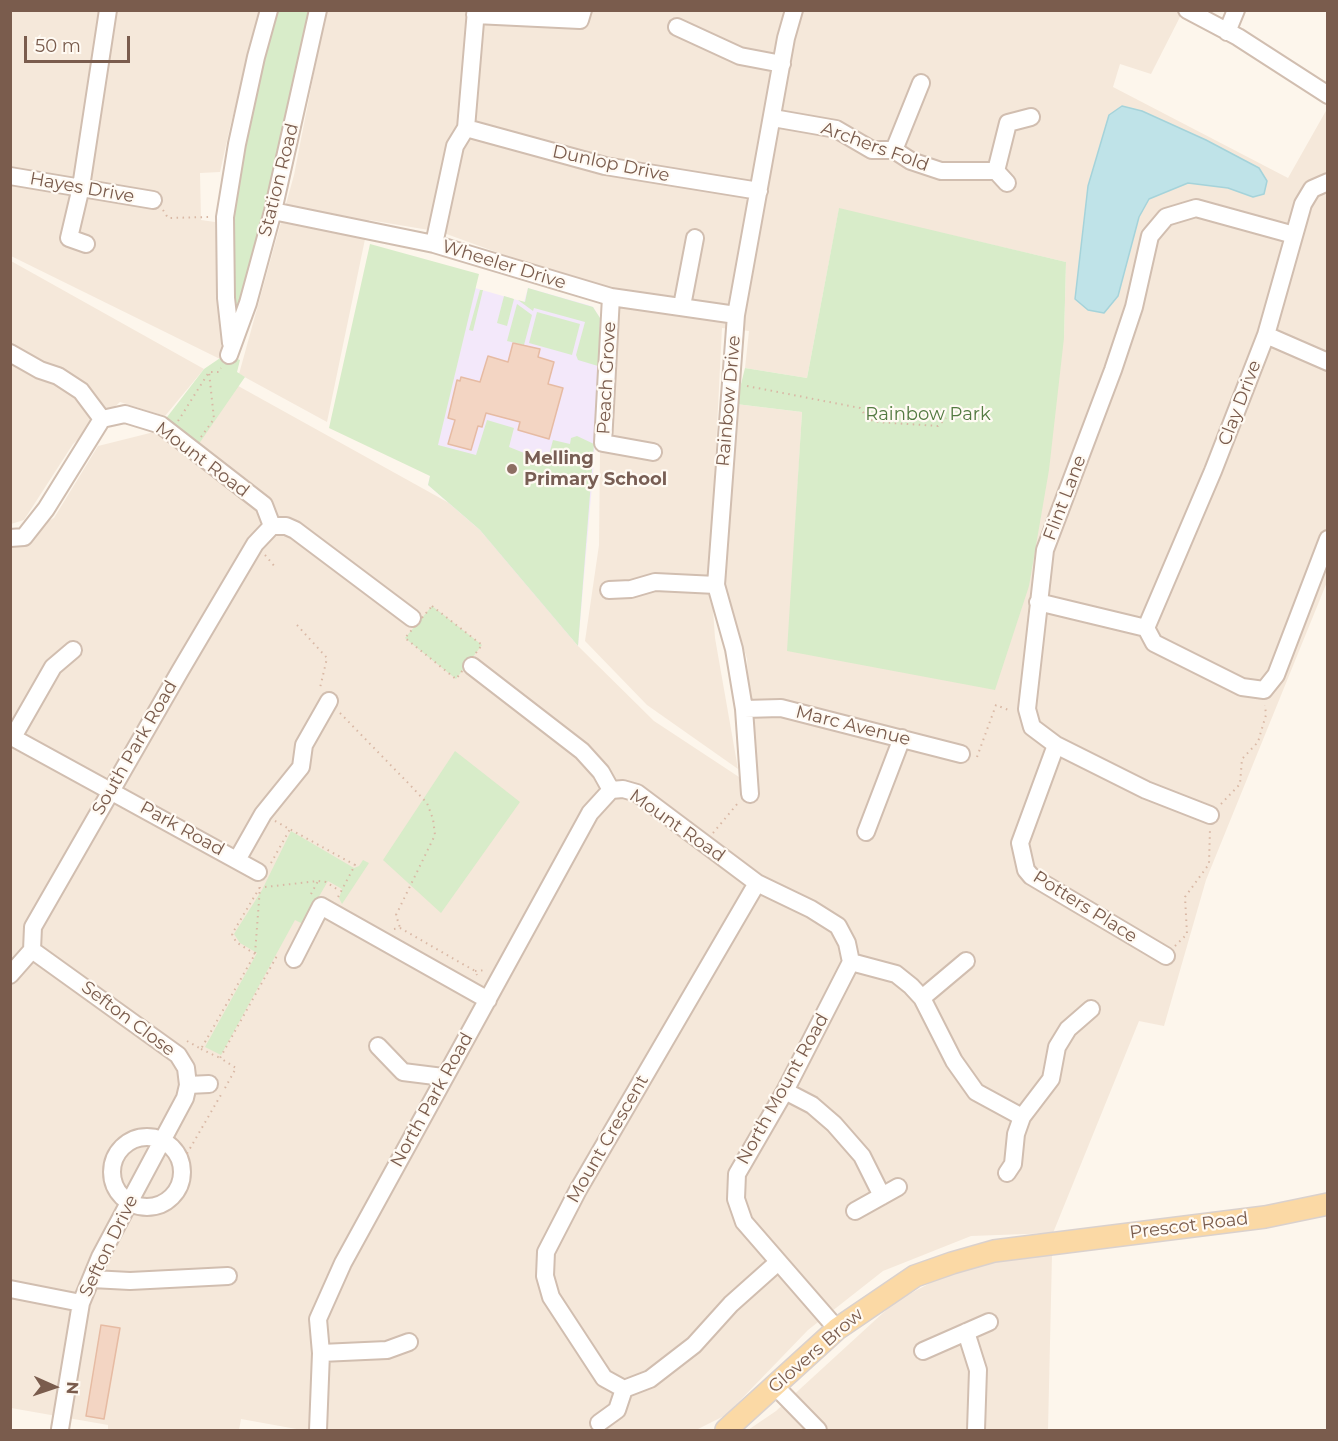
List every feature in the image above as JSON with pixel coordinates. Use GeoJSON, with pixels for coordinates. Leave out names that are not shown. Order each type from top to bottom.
{"type":"FeatureCollection","features":[{"type":"Feature","properties":{"kind":"main road","name":"Prescot Road"},"geometry":{"type":"LineString","coordinates":[[1051,1243],[1265,1217],[1328,1204]]}},
{"type":"Feature","properties":{"kind":"main road","name":"Glovers Brow"},"geometry":{"type":"LineString","coordinates":[[726,1431],[837,1329],[915,1276],[994,1251],[1051,1243]]}},
{"type":"Feature","properties":{"kind":"street"},"geometry":{"type":"LineString","coordinates":[[86,244],[69,238],[81,187],[108,10]]}},
{"type":"Feature","properties":{"kind":"street"},"geometry":{"type":"LineString","coordinates":[[231,351],[226,298],[225,217],[237,144],[256,57],[270,10]]}},
{"type":"Feature","properties":{"kind":"street","name":"Station Road"},"geometry":{"type":"LineString","coordinates":[[231,351],[248,303],[273,211],[318,10]]}},
{"type":"Feature","properties":{"kind":"street"},"geometry":{"type":"LineString","coordinates":[[434,244],[455,146],[466,128],[476,13],[580,20],[583,10]]}},
{"type":"Feature","properties":{"kind":"street","name":"Rainbow Drive"},"geometry":{"type":"LineString","coordinates":[[749,791],[744,709],[734,649],[716,585],[729,383],[736,315],[782,63],[794,10]]}},
{"type":"Feature","properties":{"kind":"street"},"geometry":{"type":"LineString","coordinates":[[1187,10],[1227,32],[1328,95]]}},
{"type":"Feature","properties":{"kind":"street"},"geometry":{"type":"LineString","coordinates":[[1227,32],[1236,10]]}},
{"type":"Feature","properties":{"kind":"street"},"geometry":{"type":"LineString","coordinates":[[677,27],[740,56],[782,63]]}},
{"type":"Feature","properties":{"kind":"street"},"geometry":{"type":"LineString","coordinates":[[894,150],[921,83]]}},
{"type":"Feature","properties":{"kind":"street","name":"Archers Fold"},"geometry":{"type":"LineString","coordinates":[[773,118],[836,129],[872,150],[894,150],[911,160],[942,171],[1002,177],[1008,123],[1031,117]]}},
{"type":"Feature","properties":{"kind":"street","name":"Dunlop Drive"},"geometry":{"type":"LineString","coordinates":[[466,128],[605,166],[759,191]]}},
{"type":"Feature","properties":{"kind":"street","name":"Hayes Drive"},"geometry":{"type":"LineString","coordinates":[[10,176],[153,200]]}},
{"type":"Feature","properties":{"kind":"street","name":"Clay Drive"},"geometry":{"type":"LineString","coordinates":[[1146,628],[1214,471],[1266,335],[1303,204],[1312,189],[1328,182]]}},
{"type":"Feature","properties":{"kind":"street","name":"Flint Lane"},"geometry":{"type":"LineString","coordinates":[[1028,718],[1038,602],[1046,550],[1134,307],[1150,236],[1167,217],[1196,208],[1294,235]]}},
{"type":"Feature","properties":{"kind":"street","name":"Wheeler Drive"},"geometry":{"type":"LineString","coordinates":[[273,211],[434,244],[611,297],[736,315]]}},
{"type":"Feature","properties":{"kind":"street"},"geometry":{"type":"LineString","coordinates":[[682,306],[695,238]]}},
{"type":"Feature","properties":{"kind":"street","name":"Peach Grove"},"geometry":{"type":"LineString","coordinates":[[611,297],[603,443],[653,452]]}},
{"type":"Feature","properties":{"kind":"street"},"geometry":{"type":"LineString","coordinates":[[226,298],[248,303]]}},
{"type":"Feature","properties":{"kind":"street"},"geometry":{"type":"LineString","coordinates":[[1266,335],[1328,362]]}},
{"type":"Feature","properties":{"kind":"street"},"geometry":{"type":"LineString","coordinates":[[10,353],[40,370],[58,376],[81,392],[102,419],[46,509],[24,537],[10,538]]}},
{"type":"Feature","properties":{"kind":"street","name":"Mount Road"},"geometry":{"type":"LineString","coordinates":[[102,419],[124,414],[161,425],[264,505],[272,526]]}},
{"type":"Feature","properties":{"kind":"street"},"geometry":{"type":"LineString","coordinates":[[272,526],[286,526],[295,530],[412,618]]}},
{"type":"Feature","properties":{"kind":"street","name":"South Park Road"},"geometry":{"type":"LineString","coordinates":[[32,950],[33,927],[255,544],[272,526]]}},
{"type":"Feature","properties":{"kind":"street"},"geometry":{"type":"LineString","coordinates":[[1038,602],[1146,628],[1154,643],[1242,687],[1264,690],[1276,675],[1328,539]]}},
{"type":"Feature","properties":{"kind":"street"},"geometry":{"type":"LineString","coordinates":[[609,590],[631,589],[655,582],[716,585]]}},
{"type":"Feature","properties":{"kind":"street"},"geometry":{"type":"LineString","coordinates":[[12,736],[53,667],[73,651]]}},
{"type":"Feature","properties":{"kind":"street","name":"Mount Road"},"geometry":{"type":"LineString","coordinates":[[472,666],[582,751],[601,772],[611,790],[623,789],[637,793],[757,883],[811,909],[838,926],[847,943],[851,962]]}},
{"type":"Feature","properties":{"kind":"street"},"geometry":{"type":"LineString","coordinates":[[237,860],[263,814],[301,767],[304,745],[329,701]]}},
{"type":"Feature","properties":{"kind":"street","name":"Marc Avenue"},"geometry":{"type":"LineString","coordinates":[[744,709],[781,708],[961,754]]}},
{"type":"Feature","properties":{"kind":"street"},"geometry":{"type":"LineString","coordinates":[[1028,718],[1039,735],[1056,745],[1146,790],[1210,815]]}},
{"type":"Feature","properties":{"kind":"street","name":"Park Road"},"geometry":{"type":"LineString","coordinates":[[12,736],[263,874]]}},
{"type":"Feature","properties":{"kind":"street"},"geometry":{"type":"LineString","coordinates":[[866,832],[902,738]]}},
{"type":"Feature","properties":{"kind":"street","name":"Potters Place"},"geometry":{"type":"LineString","coordinates":[[1056,745],[1020,843],[1026,870],[1031,876],[1166,956]]}},
{"type":"Feature","properties":{"kind":"street","name":"North Park Road"},"geometry":{"type":"LineString","coordinates":[[318,1431],[321,1353],[318,1319],[343,1263],[443,1077],[488,1000],[590,813],[611,790]]}},
{"type":"Feature","properties":{"kind":"street","name":"Mount Crescent"},"geometry":{"type":"LineString","coordinates":[[624,1389],[604,1378],[551,1297],[545,1276],[546,1252],[578,1190],[757,883]]}},
{"type":"Feature","properties":{"kind":"street"},"geometry":{"type":"LineString","coordinates":[[287,955],[314,904],[488,1000]]}},
{"type":"Feature","properties":{"kind":"street"},"geometry":{"type":"LineString","coordinates":[[10,975],[32,950]]}},
{"type":"Feature","properties":{"kind":"street","name":"Sefton Close"},"geometry":{"type":"LineString","coordinates":[[32,950],[178,1055],[186,1068],[188,1085]]}},
{"type":"Feature","properties":{"kind":"street"},"geometry":{"type":"LineString","coordinates":[[851,962],[896,974],[922,998],[954,1061],[976,1092],[1022,1117]]}},
{"type":"Feature","properties":{"kind":"street","name":"North Mount Road"},"geometry":{"type":"LineString","coordinates":[[837,1329],[777,1263],[744,1222],[736,1200],[737,1174],[785,1091],[851,962]]}},
{"type":"Feature","properties":{"kind":"street"},"geometry":{"type":"LineString","coordinates":[[922,998],[966,962]]}},
{"type":"Feature","properties":{"kind":"street"},"geometry":{"type":"LineString","coordinates":[[1007,1173],[1013,1164],[1016,1134],[1022,1117],[1051,1078],[1057,1047],[1068,1029],[1091,1009]]}},
{"type":"Feature","properties":{"kind":"street"},"geometry":{"type":"LineString","coordinates":[[378,1046],[403,1072],[443,1077]]}},
{"type":"Feature","properties":{"kind":"street"},"geometry":{"type":"LineString","coordinates":[[163,1140],[185,1098],[188,1085],[209,1084]]}},
{"type":"Feature","properties":{"kind":"street"},"geometry":{"type":"LineString","coordinates":[[785,1091],[812,1105],[834,1124],[862,1156],[882,1196]]}},
{"type":"Feature","properties":{"kind":"street"},"geometry":{"type":"LineString","coordinates":[[148,1137],[163,1140],[172,1147],[181,1164],[179,1185],[165,1202],[144,1207],[130,1202],[114,1183],[112,1166],[115,1158],[119,1151],[132,1140],[148,1137]]}},
{"type":"Feature","properties":{"kind":"street","name":"Sefton Drive"},"geometry":{"type":"LineString","coordinates":[[57,1430],[81,1303],[99,1257],[163,1140]]}},
{"type":"Feature","properties":{"kind":"street"},"geometry":{"type":"LineString","coordinates":[[855,1210],[898,1187]]}},
{"type":"Feature","properties":{"kind":"street"},"geometry":{"type":"LineString","coordinates":[[599,1423],[617,1410],[624,1389],[650,1379],[694,1346],[731,1304],[777,1263]]}},
{"type":"Feature","properties":{"kind":"street"},"geometry":{"type":"LineString","coordinates":[[92,1279],[130,1281],[228,1276]]}},
{"type":"Feature","properties":{"kind":"street"},"geometry":{"type":"LineString","coordinates":[[10,1289],[81,1303]]}},
{"type":"Feature","properties":{"kind":"street"},"geometry":{"type":"LineString","coordinates":[[923,1351],[989,1322]]}},
{"type":"Feature","properties":{"kind":"street"},"geometry":{"type":"LineString","coordinates":[[966,1332],[978,1370],[976,1431]]}},
{"type":"Feature","properties":{"kind":"street"},"geometry":{"type":"LineString","coordinates":[[321,1353],[387,1350],[409,1342]]}},
{"type":"Feature","properties":{"kind":"street"},"geometry":{"type":"LineString","coordinates":[[775,1386],[818,1431]]}},
{"type":"Feature","properties":{"kind":"path"},"geometry":{"type":"LineString","coordinates":[[153,200],[161,205],[168,218],[225,217]]}},
{"type":"Feature","properties":{"kind":"path"},"geometry":{"type":"LineString","coordinates":[[209,372],[219,372],[231,351]]}},
{"type":"Feature","properties":{"kind":"path"},"geometry":{"type":"LineString","coordinates":[[170,433],[209,372]]}},
{"type":"Feature","properties":{"kind":"path"},"geometry":{"type":"LineString","coordinates":[[192,450],[214,419],[209,372]]}},
{"type":"Feature","properties":{"kind":"path"},"geometry":{"type":"LineString","coordinates":[[729,383],[860,408],[868,419],[877,422],[938,426],[946,417]]}},
{"type":"Feature","properties":{"kind":"path"},"geometry":{"type":"LineString","coordinates":[[432,606],[482,645],[456,679],[405,638],[432,606]]}},
{"type":"Feature","properties":{"kind":"path"},"geometry":{"type":"LineString","coordinates":[[297,625],[327,658],[320,685],[321,693],[411,786],[427,804],[433,819],[435,835],[396,915],[400,928]]}},
{"type":"Feature","properties":{"kind":"path"},"geometry":{"type":"LineString","coordinates":[[961,754],[976,758],[996,705],[1028,718]]}},
{"type":"Feature","properties":{"kind":"path"},"geometry":{"type":"LineString","coordinates":[[704,844],[749,791]]}},
{"type":"Feature","properties":{"kind":"path"},"geometry":{"type":"LineString","coordinates":[[263,814],[355,865],[336,896],[339,905]]}},
{"type":"Feature","properties":{"kind":"path"},"geometry":{"type":"LineString","coordinates":[[255,954],[236,942],[232,934],[263,874],[290,829]]}},
{"type":"Feature","properties":{"kind":"path"},"geometry":{"type":"LineString","coordinates":[[263,874],[318,880],[340,891]]}},
{"type":"Feature","properties":{"kind":"path"},"geometry":{"type":"LineString","coordinates":[[201,1049],[255,954],[263,874]]}},
{"type":"Feature","properties":{"kind":"path"},"geometry":{"type":"LineString","coordinates":[[314,904],[318,880]]}},
{"type":"Feature","properties":{"kind":"path"},"geometry":{"type":"LineString","coordinates":[[220,1058],[287,955]]}},
{"type":"Feature","properties":{"kind":"path"},"geometry":{"type":"LineString","coordinates":[[178,1055],[186,1041],[236,1068],[181,1164]]}},
{"type":"Feature","properties":{"kind":"shaded area"},"geometry":{"type":"Polygon","coordinates":[[[10,11],[261,11],[220,172],[200,173],[201,220],[215,222],[224,361],[11,256],[10,11]]]}},
{"type":"Feature","properties":{"kind":"shaded area"},"geometry":{"type":"Polygon","coordinates":[[[326,11],[1183,11],[1151,74],[1120,64],[1113,87],[1288,178],[1327,109],[1327,582],[1206,880],[1164,1026],[1139,1021],[1053,1233],[971,1236],[883,1271],[808,1330],[726,1415],[696,1430],[302,1430],[241,1419],[239,1430],[108,1430],[108,1425],[11,1408],[11,540],[54,518],[98,446],[174,427],[213,372],[449,503],[480,530],[578,646],[654,721],[739,777],[752,760],[747,659],[724,585],[736,404],[802,412],[788,651],[1064,338],[1066,262],[839,209],[807,378],[745,368],[749,331],[722,328],[710,566],[715,638],[738,769],[647,705],[585,641],[599,545],[600,452],[617,296],[441,232],[369,220],[327,422],[239,374],[294,175],[326,11]]]}},
{"type":"Feature","properties":{"kind":"shaded area"},"geometry":{"type":"Polygon","coordinates":[[[11,261],[204,369],[165,416],[120,402],[73,444],[24,520],[11,524],[11,261]]]}},
{"type":"Feature","properties":{"kind":"shaded area","name":"Melling Primary School"},"geometry":{"type":"Polygon","coordinates":[[[475,288],[524,302],[528,288],[593,307],[600,318],[594,462],[578,646],[480,530],[428,485],[475,288]]]}},
{"type":"Feature","properties":{"kind":"shaded area"},"geometry":{"type":"Polygon","coordinates":[[[1052,1255],[1048,1430],[748,1430],[776,1411],[896,1301],[974,1260],[1052,1255]]]}},
{"type":"Feature","properties":{"kind":"green space"},"geometry":{"type":"Polygon","coordinates":[[[271,11],[313,11],[232,347],[225,256],[242,122],[271,11]]]}},
{"type":"Feature","properties":{"kind":"green space","name":"Rainbow Park"},"geometry":{"type":"Polygon","coordinates":[[[839,208],[1066,262],[1064,338],[1049,470],[1029,586],[995,690],[787,651],[802,412],[736,404],[745,368],[807,378],[839,208]]]}},
{"type":"Feature","properties":{"kind":"green space"},"geometry":{"type":"Polygon","coordinates":[[[370,244],[479,274],[438,445],[476,455],[487,420],[514,428],[509,447],[547,462],[553,440],[570,444],[571,438],[577,436],[594,444],[578,646],[480,530],[428,485],[430,476],[329,428],[370,244]]]}},
{"type":"Feature","properties":{"kind":"green space"},"geometry":{"type":"Polygon","coordinates":[[[528,288],[593,307],[600,318],[598,366],[578,360],[576,355],[585,322],[534,308],[533,311],[518,300],[525,302],[528,288]]]}},
{"type":"Feature","properties":{"kind":"green space"},"geometry":{"type":"Polygon","coordinates":[[[480,290],[483,290],[473,331],[469,330],[480,290]]]}},
{"type":"Feature","properties":{"kind":"green space"},"geometry":{"type":"Polygon","coordinates":[[[504,296],[514,299],[507,326],[497,323],[504,296]]]}},
{"type":"Feature","properties":{"kind":"green space"},"geometry":{"type":"Polygon","coordinates":[[[517,304],[532,315],[524,345],[507,341],[517,304]]]}},
{"type":"Feature","properties":{"kind":"green space"},"geometry":{"type":"Polygon","coordinates":[[[537,312],[580,324],[572,355],[529,343],[537,312]]]}},
{"type":"Feature","properties":{"kind":"green space"},"geometry":{"type":"Polygon","coordinates":[[[226,354],[240,360],[237,372],[245,377],[194,451],[161,425],[204,369],[226,354]]]}},
{"type":"Feature","properties":{"kind":"green space"},"geometry":{"type":"Polygon","coordinates":[[[432,606],[482,645],[456,679],[405,638],[432,606]]]}},
{"type":"Feature","properties":{"kind":"green space"},"geometry":{"type":"Polygon","coordinates":[[[455,751],[520,802],[441,913],[383,860],[455,751]]]}},
{"type":"Feature","properties":{"kind":"green space"},"geometry":{"type":"Polygon","coordinates":[[[291,831],[354,868],[359,866],[363,860],[369,863],[342,904],[339,898],[342,889],[328,881],[303,924],[295,920],[221,1055],[205,1047],[257,953],[240,943],[234,934],[262,890],[291,831]]]}},
{"type":"Feature","properties":{"kind":"water"},"geometry":{"type":"Polygon","coordinates":[[[1122,106],[1142,111],[1206,140],[1259,168],[1267,181],[1264,194],[1253,197],[1228,188],[1188,183],[1149,199],[1139,217],[1118,296],[1104,313],[1088,310],[1075,299],[1088,186],[1109,115],[1122,106]]]}},
{"type":"Feature","properties":{"kind":"building"},"geometry":{"type":"Polygon","coordinates":[[[513,343],[540,349],[538,357],[554,362],[548,384],[563,388],[549,439],[518,430],[520,422],[486,413],[482,427],[478,426],[471,450],[448,444],[455,420],[448,418],[457,380],[460,381],[461,377],[480,382],[488,356],[508,362],[513,343]]]}},
{"type":"Feature","properties":{"kind":"building"},"geometry":{"type":"Polygon","coordinates":[[[101,1325],[120,1328],[104,1419],[86,1416],[101,1325]]]}},
{"type":"Feature","properties":{"kind":"place","name":"Melling Primary School"},"geometry":{"type":"Point","coordinates":[512,469]}}]}
